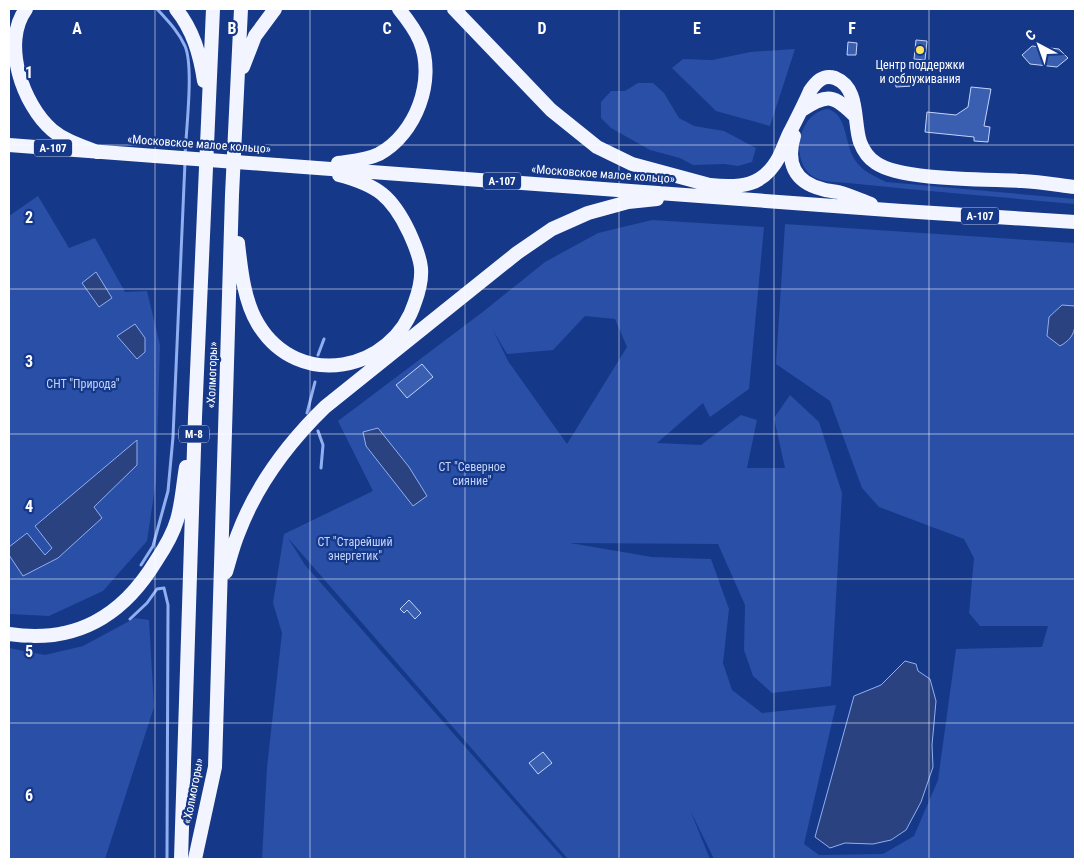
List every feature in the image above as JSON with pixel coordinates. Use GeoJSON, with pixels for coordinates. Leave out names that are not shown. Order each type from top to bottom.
{"type":"FeatureCollection","features":[{"type":"Feature","properties":{"kind":"highway"},"geometry":{"type":"LineString","coordinates":[[26,9],[16,33],[16,54],[19,73],[32,106],[40,118],[54,132],[97,152]]}},
{"type":"Feature","properties":{"kind":"highway"},"geometry":{"type":"LineString","coordinates":[[176,9],[186,21],[194,38],[202,69],[209,111]]}},
{"type":"Feature","properties":{"kind":"highway","name":"«Холмогоры»"},"geometry":{"type":"LineString","coordinates":[[181,859],[195,417],[213,9]]}},
{"type":"Feature","properties":{"kind":"highway","name":"«Холмогоры»"},"geometry":{"type":"LineString","coordinates":[[195,859],[215,767],[232,195],[241,9]]}},
{"type":"Feature","properties":{"kind":"highway"},"geometry":{"type":"LineString","coordinates":[[239,77],[255,36],[275,9]]}},
{"type":"Feature","properties":{"kind":"highway"},"geometry":{"type":"LineString","coordinates":[[309,167],[371,157],[397,142],[409,126],[418,108],[424,86],[425,62],[420,42],[409,21],[399,9]]}},
{"type":"Feature","properties":{"kind":"highway"},"geometry":{"type":"LineString","coordinates":[[454,9],[551,110],[597,147],[632,164],[710,185],[756,200]]}},
{"type":"Feature","properties":{"kind":"highway"},"geometry":{"type":"LineString","coordinates":[[885,210],[838,192],[812,186],[798,175],[791,162],[790,151],[801,113],[810,91],[823,78],[830,76],[838,79],[850,92],[854,102],[858,132],[864,151],[878,164],[900,173],[925,176],[1023,181],[1075,186]]}},
{"type":"Feature","properties":{"kind":"highway"},"geometry":{"type":"LineString","coordinates":[[710,185],[736,187],[760,179],[779,157],[801,113],[814,102],[824,98],[838,100],[855,116]]}},
{"type":"Feature","properties":{"kind":"highway","name":"«Московское малое кольцо»"},"geometry":{"type":"LineString","coordinates":[[9,144],[885,210],[1075,222]]}},
{"type":"Feature","properties":{"kind":"highway"},"geometry":{"type":"LineString","coordinates":[[232,195],[244,281],[250,305],[258,324],[272,343],[288,356],[308,364],[331,367],[354,362],[377,352],[398,334],[411,315],[420,287],[421,267],[402,217],[390,201],[376,188],[360,180],[309,167]]}},
{"type":"Feature","properties":{"kind":"highway"},"geometry":{"type":"LineString","coordinates":[[221,587],[238,534],[256,496],[301,430],[325,407],[509,258],[552,229],[588,213],[628,202],[689,195]]}},
{"type":"Feature","properties":{"kind":"highway"},"geometry":{"type":"LineString","coordinates":[[9,634],[32,637],[58,635],[84,628],[108,615],[130,596],[147,576],[164,548],[177,521],[195,417]]}},
{"type":"Feature","properties":{"kind":"green space"},"geometry":{"type":"Polygon","coordinates":[[[795,49],[770,126],[716,111],[672,68],[683,59],[712,60],[750,52],[795,49]]]}},
{"type":"Feature","properties":{"kind":"green space"},"geometry":{"type":"Polygon","coordinates":[[[638,83],[653,83],[664,93],[679,118],[694,126],[724,131],[756,148],[752,162],[738,166],[724,164],[693,165],[680,158],[650,150],[611,128],[601,118],[601,102],[611,91],[625,91],[638,83]]]}},
{"type":"Feature","properties":{"kind":"green space"},"geometry":{"type":"Polygon","coordinates":[[[828,109],[839,117],[858,164],[869,173],[886,182],[1075,199],[1075,204],[821,180],[810,174],[803,166],[800,142],[803,130],[809,120],[817,113],[828,109]]]}},
{"type":"Feature","properties":{"kind":"green space","name":"СНТ \"Природа\""},"geometry":{"type":"Polygon","coordinates":[[[38,196],[69,248],[95,238],[125,292],[147,291],[160,345],[156,481],[147,541],[103,591],[49,616],[9,614],[9,216],[38,196]]]}},
{"type":"Feature","properties":{"kind":"green space"},"geometry":{"type":"Polygon","coordinates":[[[652,220],[764,227],[749,389],[710,417],[703,403],[657,443],[701,445],[741,415],[757,420],[747,468],[785,468],[774,418],[790,395],[819,422],[842,493],[831,686],[772,693],[753,676],[744,650],[745,605],[718,544],[570,543],[652,557],[711,559],[729,609],[723,663],[732,690],[762,713],[836,705],[804,844],[819,855],[883,854],[914,836],[938,780],[956,649],[1042,647],[1048,626],[980,626],[969,613],[974,558],[964,539],[879,507],[862,488],[830,401],[776,364],[785,224],[1075,243],[1075,859],[714,859],[690,810],[710,859],[568,859],[288,538],[305,565],[564,859],[262,859],[267,767],[282,633],[273,603],[284,534],[373,491],[338,421],[484,311],[545,262],[598,233],[652,220]],[[585,316],[553,350],[507,354],[493,330],[508,361],[567,444],[627,347],[615,319],[585,316]]]}},
{"type":"Feature","properties":{"kind":"green space"},"geometry":{"type":"Polygon","coordinates":[[[135,618],[149,620],[154,707],[105,859],[9,859],[9,648],[45,655],[83,646],[135,618]]]}},
{"type":"Feature","properties":{"kind":"shaded area"},"geometry":{"type":"Polygon","coordinates":[[[96,272],[112,298],[99,307],[82,283],[96,272]]]}},
{"type":"Feature","properties":{"kind":"shaded area"},"geometry":{"type":"Polygon","coordinates":[[[1062,305],[1075,306],[1075,324],[1073,334],[1060,346],[1047,336],[1049,317],[1062,305]]]}},
{"type":"Feature","properties":{"kind":"shaded area"},"geometry":{"type":"Polygon","coordinates":[[[135,324],[145,338],[145,352],[137,359],[117,336],[135,324]]]}},
{"type":"Feature","properties":{"kind":"shaded area"},"geometry":{"type":"Polygon","coordinates":[[[378,428],[409,467],[427,496],[413,506],[366,446],[363,432],[378,428]]]}},
{"type":"Feature","properties":{"kind":"shaded area"},"geometry":{"type":"Polygon","coordinates":[[[137,440],[137,465],[94,507],[102,518],[58,558],[23,576],[9,555],[9,547],[27,533],[45,555],[52,548],[35,526],[137,440]]]}},
{"type":"Feature","properties":{"kind":"shaded area"},"geometry":{"type":"Polygon","coordinates":[[[905,661],[916,664],[918,671],[930,679],[936,701],[932,745],[933,767],[921,802],[906,830],[891,840],[873,844],[845,843],[830,848],[815,837],[854,696],[881,685],[905,661]]]}},
{"type":"Feature","properties":{"kind":"building","name":"Центр поддержки и осблуживания"},"geometry":{"type":"Polygon","coordinates":[[[916,40],[927,41],[925,60],[914,59],[916,40]]]}},
{"type":"Feature","properties":{"kind":"building"},"geometry":{"type":"Polygon","coordinates":[[[848,42],[857,43],[856,55],[847,55],[848,42]]]}},
{"type":"Feature","properties":{"kind":"building"},"geometry":{"type":"Polygon","coordinates":[[[1032,46],[1059,49],[1068,58],[1057,67],[1030,64],[1022,55],[1032,46]]]}},
{"type":"Feature","properties":{"kind":"building"},"geometry":{"type":"Polygon","coordinates":[[[913,77],[913,86],[896,87],[895,78],[913,77]]]}},
{"type":"Feature","properties":{"kind":"building"},"geometry":{"type":"Polygon","coordinates":[[[971,87],[991,89],[984,126],[990,127],[988,142],[974,141],[974,137],[925,132],[927,112],[956,115],[968,107],[971,87]]]}},
{"type":"Feature","properties":{"kind":"building"},"geometry":{"type":"Polygon","coordinates":[[[422,364],[433,377],[407,398],[396,385],[422,364]]]}},
{"type":"Feature","properties":{"kind":"building"},"geometry":{"type":"Polygon","coordinates":[[[409,600],[421,613],[415,619],[407,610],[404,613],[400,609],[409,600]]]}},
{"type":"Feature","properties":{"kind":"building"},"geometry":{"type":"Polygon","coordinates":[[[543,752],[552,763],[538,774],[529,763],[543,752]]]}},
{"type":"Feature","properties":{"kind":"waterway"},"geometry":{"type":"LineString","coordinates":[[157,9],[179,36],[188,56],[189,99],[185,156]]}},
{"type":"Feature","properties":{"kind":"waterway"},"geometry":{"type":"LineString","coordinates":[[141,565],[153,546],[168,491],[173,437],[185,162]]}},
{"type":"Feature","properties":{"kind":"waterway"},"geometry":{"type":"LineString","coordinates":[[318,355],[324,339]]}},
{"type":"Feature","properties":{"kind":"waterway"},"geometry":{"type":"LineString","coordinates":[[307,413],[315,382]]}},
{"type":"Feature","properties":{"kind":"waterway"},"geometry":{"type":"LineString","coordinates":[[318,431],[323,445],[321,468]]}},
{"type":"Feature","properties":{"kind":"waterway"},"geometry":{"type":"LineString","coordinates":[[130,619],[147,603],[157,589],[164,588],[168,605],[167,859]]}},
{"type":"Feature","properties":{"kind":"place","name":"Центр поддержки и осблуживания"},"geometry":{"type":"Point","coordinates":[920,50]}},
{"type":"Feature","properties":{"kind":"park label","name":"СТ \"Северное сияние\""},"geometry":{"type":"Point","coordinates":[472,474]}},
{"type":"Feature","properties":{"kind":"park label","name":"СТ \"Старейший энергетик\""},"geometry":{"type":"Point","coordinates":[355,549]}}]}
